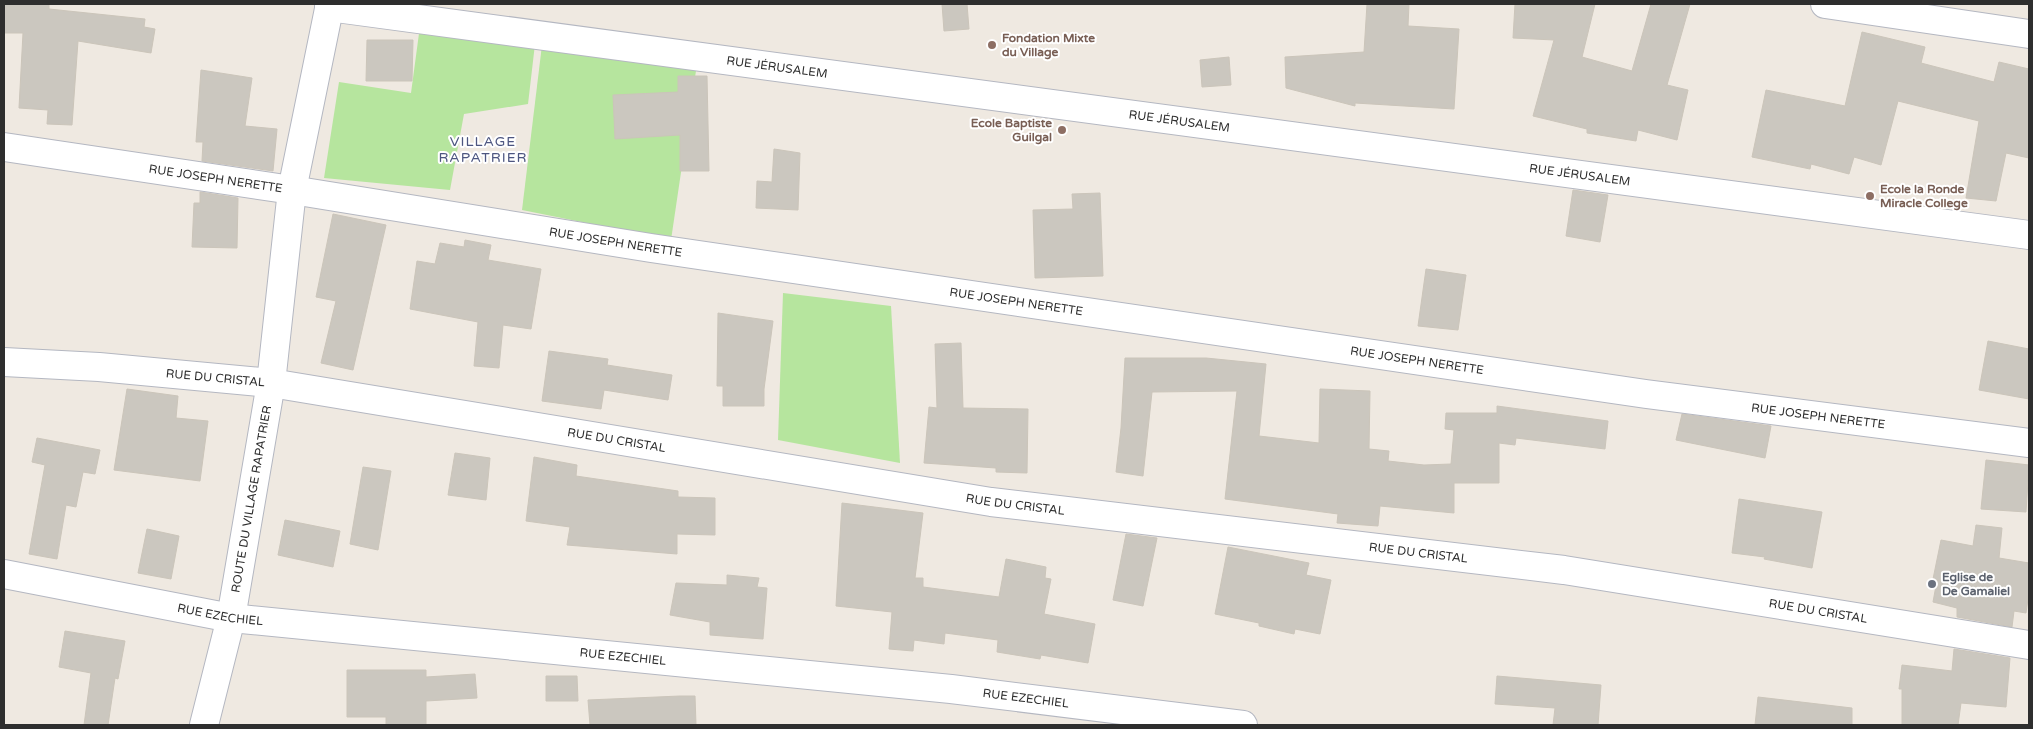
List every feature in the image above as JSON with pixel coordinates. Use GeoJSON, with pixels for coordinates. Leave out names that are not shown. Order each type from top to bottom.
{"type":"FeatureCollection","features":[{"type":"Feature","properties":{"kind":"street"},"geometry":{"type":"LineString","coordinates":[[1825,4],[2029,34]]}},
{"type":"Feature","properties":{"kind":"street","name":"ROUTE DU VILLAGE RAPATRIER"},"geometry":{"type":"LineString","coordinates":[[204,725],[231,618],[271,383],[292,190],[330,5]]}},
{"type":"Feature","properties":{"kind":"street","name":"RUE JÉRUSALEM"},"geometry":{"type":"LineString","coordinates":[[330,5],[2029,235]]}},
{"type":"Feature","properties":{"kind":"street","name":"RUE JOSEPH NERETTE"},"geometry":{"type":"LineString","coordinates":[[4,147],[292,190],[671,251],[1616,390],[2029,443]]}},
{"type":"Feature","properties":{"kind":"street","name":"RUE DU CRISTAL"},"geometry":{"type":"LineString","coordinates":[[4,362],[99,367],[271,383],[991,502],[1564,570],[2029,645]]}},
{"type":"Feature","properties":{"kind":"street","name":"RUE EZECHIEL"},"geometry":{"type":"LineString","coordinates":[[4,574],[231,618],[951,689],[1243,725]]}},
{"type":"Feature","properties":{"kind":"green space"},"geometry":{"type":"Polygon","coordinates":[[[420,26],[535,44],[528,104],[464,114],[450,190],[324,178],[339,82],[411,93],[420,26]]]}},
{"type":"Feature","properties":{"kind":"green space"},"geometry":{"type":"Polygon","coordinates":[[[542,45],[697,64],[671,240],[522,210],[542,45]]]}},
{"type":"Feature","properties":{"kind":"green space"},"geometry":{"type":"Polygon","coordinates":[[[783,293],[891,306],[900,463],[778,440],[783,293]]]}},
{"type":"Feature","properties":{"kind":"building"},"geometry":{"type":"Polygon","coordinates":[[[4,4],[49,4],[49,9],[145,19],[144,27],[155,29],[151,53],[78,41],[72,125],[47,124],[48,110],[19,108],[23,33],[4,33],[4,4]]]}},
{"type":"Feature","properties":{"kind":"building"},"geometry":{"type":"Polygon","coordinates":[[[942,4],[967,4],[969,29],[944,31],[942,4]]]}},
{"type":"Feature","properties":{"kind":"building"},"geometry":{"type":"Polygon","coordinates":[[[1367,4],[1409,4],[1408,26],[1459,29],[1454,109],[1355,103],[1355,106],[1286,88],[1285,57],[1364,52],[1367,4]]]}},
{"type":"Feature","properties":{"kind":"building"},"geometry":{"type":"Polygon","coordinates":[[[1515,4],[1595,4],[1582,57],[1632,71],[1651,4],[1690,4],[1667,85],[1688,90],[1677,140],[1638,130],[1636,141],[1587,133],[1587,129],[1533,116],[1554,40],[1513,38],[1515,4]]]}},
{"type":"Feature","properties":{"kind":"building"},"geometry":{"type":"Polygon","coordinates":[[[1862,32],[1925,47],[1921,63],[1994,82],[1999,62],[2029,69],[2029,158],[2006,153],[1996,201],[1966,198],[1979,121],[1898,101],[1881,165],[1854,157],[1849,174],[1811,164],[1810,169],[1752,157],[1766,90],[1845,106],[1862,32]]]}},
{"type":"Feature","properties":{"kind":"building"},"geometry":{"type":"Polygon","coordinates":[[[367,40],[413,40],[412,81],[366,81],[367,40]]]}},
{"type":"Feature","properties":{"kind":"building"},"geometry":{"type":"Polygon","coordinates":[[[1229,57],[1231,85],[1202,87],[1200,60],[1229,57]]]}},
{"type":"Feature","properties":{"kind":"building"},"geometry":{"type":"Polygon","coordinates":[[[201,70],[252,78],[245,126],[277,129],[273,171],[202,161],[203,142],[196,142],[201,70]]]}},
{"type":"Feature","properties":{"kind":"building"},"geometry":{"type":"Polygon","coordinates":[[[678,76],[707,76],[709,171],[680,171],[680,135],[615,139],[613,95],[678,92],[678,76]]]}},
{"type":"Feature","properties":{"kind":"building"},"geometry":{"type":"Polygon","coordinates":[[[774,149],[800,153],[798,210],[756,208],[757,181],[772,182],[774,149]]]}},
{"type":"Feature","properties":{"kind":"building"},"geometry":{"type":"Polygon","coordinates":[[[1573,190],[1608,195],[1600,242],[1566,236],[1573,190]]]}},
{"type":"Feature","properties":{"kind":"building"},"geometry":{"type":"Polygon","coordinates":[[[200,192],[238,198],[237,248],[192,247],[194,203],[200,203],[200,192]]]}},
{"type":"Feature","properties":{"kind":"building"},"geometry":{"type":"Polygon","coordinates":[[[1100,193],[1103,276],[1035,278],[1033,210],[1073,209],[1072,194],[1100,193]]]}},
{"type":"Feature","properties":{"kind":"building"},"geometry":{"type":"Polygon","coordinates":[[[333,214],[386,225],[353,370],[321,363],[336,301],[316,297],[333,214]]]}},
{"type":"Feature","properties":{"kind":"building"},"geometry":{"type":"Polygon","coordinates":[[[465,240],[491,245],[488,260],[541,269],[531,329],[503,325],[499,368],[474,366],[478,322],[410,309],[417,261],[435,264],[440,243],[464,247],[465,240]]]}},
{"type":"Feature","properties":{"kind":"building"},"geometry":{"type":"Polygon","coordinates":[[[1426,269],[1466,275],[1458,330],[1418,326],[1426,269]]]}},
{"type":"Feature","properties":{"kind":"building"},"geometry":{"type":"Polygon","coordinates":[[[718,313],[773,321],[764,389],[764,406],[723,406],[723,386],[717,386],[718,313]]]}},
{"type":"Feature","properties":{"kind":"building"},"geometry":{"type":"Polygon","coordinates":[[[1988,341],[2029,349],[2029,399],[1979,390],[1988,341]]]}},
{"type":"Feature","properties":{"kind":"building"},"geometry":{"type":"Polygon","coordinates":[[[961,343],[963,408],[1028,409],[1027,473],[996,472],[996,468],[924,463],[929,407],[937,408],[935,344],[961,343]]]}},
{"type":"Feature","properties":{"kind":"building"},"geometry":{"type":"Polygon","coordinates":[[[549,351],[608,359],[607,365],[672,375],[668,400],[604,390],[601,409],[542,401],[549,351]]]}},
{"type":"Feature","properties":{"kind":"building"},"geometry":{"type":"Polygon","coordinates":[[[1125,358],[1206,358],[1266,364],[1259,436],[1319,443],[1320,389],[1370,391],[1369,449],[1389,451],[1388,461],[1424,465],[1451,464],[1454,430],[1445,429],[1446,413],[1497,413],[1497,406],[1608,421],[1605,449],[1516,438],[1515,445],[1499,443],[1499,483],[1454,483],[1454,513],[1380,506],[1378,526],[1337,523],[1338,514],[1225,499],[1237,391],[1152,392],[1143,476],[1116,472],[1121,428],[1125,358]]]}},
{"type":"Feature","properties":{"kind":"building"},"geometry":{"type":"Polygon","coordinates":[[[127,389],[178,396],[176,418],[208,421],[200,481],[114,470],[127,389]]]}},
{"type":"Feature","properties":{"kind":"building"},"geometry":{"type":"Polygon","coordinates":[[[1682,414],[1771,426],[1765,458],[1676,440],[1682,414]]]}},
{"type":"Feature","properties":{"kind":"building"},"geometry":{"type":"Polygon","coordinates":[[[37,438],[100,450],[95,474],[83,472],[76,507],[66,505],[57,559],[29,554],[45,465],[32,462],[37,438]]]}},
{"type":"Feature","properties":{"kind":"building"},"geometry":{"type":"Polygon","coordinates":[[[455,453],[490,458],[486,500],[448,495],[455,453]]]}},
{"type":"Feature","properties":{"kind":"building"},"geometry":{"type":"Polygon","coordinates":[[[534,457],[577,465],[576,476],[678,491],[678,497],[715,498],[715,535],[677,534],[677,554],[567,545],[570,527],[526,521],[534,457]]]}},
{"type":"Feature","properties":{"kind":"building"},"geometry":{"type":"Polygon","coordinates":[[[1986,460],[2029,465],[2026,512],[1981,509],[1986,460]]]}},
{"type":"Feature","properties":{"kind":"building"},"geometry":{"type":"Polygon","coordinates":[[[363,467],[391,471],[378,550],[350,544],[363,467]]]}},
{"type":"Feature","properties":{"kind":"building"},"geometry":{"type":"Polygon","coordinates":[[[1739,499],[1822,512],[1812,568],[1764,559],[1765,557],[1732,553],[1739,499]]]}},
{"type":"Feature","properties":{"kind":"building"},"geometry":{"type":"Polygon","coordinates":[[[842,503],[923,513],[915,578],[923,578],[923,587],[999,597],[1006,559],[1046,567],[1045,578],[1051,579],[1044,614],[1095,624],[1088,663],[1041,655],[1040,659],[997,652],[998,640],[945,633],[944,644],[914,640],[913,651],[889,649],[892,612],[836,606],[842,503]]]}},
{"type":"Feature","properties":{"kind":"building"},"geometry":{"type":"Polygon","coordinates":[[[285,520],[340,531],[333,567],[278,555],[285,520]]]}},
{"type":"Feature","properties":{"kind":"building"},"geometry":{"type":"Polygon","coordinates":[[[1976,525],[2002,528],[1999,558],[2029,563],[2029,592],[2026,613],[2014,611],[2012,627],[1957,617],[1957,608],[1933,602],[1937,580],[1933,579],[1941,540],[1973,546],[1976,525]]]}},
{"type":"Feature","properties":{"kind":"building"},"geometry":{"type":"Polygon","coordinates":[[[147,529],[179,536],[171,579],[138,573],[147,529]]]}},
{"type":"Feature","properties":{"kind":"building"},"geometry":{"type":"Polygon","coordinates":[[[1126,534],[1157,538],[1143,606],[1113,600],[1126,534]]]}},
{"type":"Feature","properties":{"kind":"building"},"geometry":{"type":"Polygon","coordinates":[[[1228,547],[1309,563],[1306,575],[1331,580],[1320,634],[1295,629],[1294,634],[1259,626],[1259,623],[1215,614],[1228,547]]]}},
{"type":"Feature","properties":{"kind":"building"},"geometry":{"type":"Polygon","coordinates":[[[727,575],[759,578],[757,587],[767,588],[763,639],[710,635],[710,622],[670,615],[676,583],[727,585],[727,575]]]}},
{"type":"Feature","properties":{"kind":"building"},"geometry":{"type":"Polygon","coordinates":[[[65,631],[125,641],[118,679],[115,678],[108,725],[84,725],[91,673],[59,667],[65,631]]]}},
{"type":"Feature","properties":{"kind":"building"},"geometry":{"type":"Polygon","coordinates":[[[1954,649],[2010,658],[2006,707],[1961,703],[1958,725],[1902,725],[1902,689],[1899,689],[1902,665],[1952,671],[1954,649]]]}},
{"type":"Feature","properties":{"kind":"building"},"geometry":{"type":"Polygon","coordinates":[[[347,670],[426,670],[426,677],[475,674],[477,698],[426,701],[426,725],[386,725],[386,717],[347,717],[347,670]]]}},
{"type":"Feature","properties":{"kind":"building"},"geometry":{"type":"Polygon","coordinates":[[[546,676],[577,676],[578,701],[546,701],[546,676]]]}},
{"type":"Feature","properties":{"kind":"building"},"geometry":{"type":"Polygon","coordinates":[[[1497,676],[1601,685],[1598,725],[1553,725],[1555,708],[1495,704],[1497,676]]]}},
{"type":"Feature","properties":{"kind":"building"},"geometry":{"type":"Polygon","coordinates":[[[695,696],[696,725],[590,725],[588,700],[695,696]]]}},
{"type":"Feature","properties":{"kind":"building"},"geometry":{"type":"Polygon","coordinates":[[[1758,697],[1852,708],[1852,725],[1755,725],[1758,697]]]}},
{"type":"Feature","properties":{"kind":"place","name":"Fondation Mixte du Village"},"geometry":{"type":"Point","coordinates":[992,45]}},
{"type":"Feature","properties":{"kind":"place","name":"Ecole Baptiste Guilgal"},"geometry":{"type":"Point","coordinates":[1062,130]}},
{"type":"Feature","properties":{"kind":"place","name":"Ecole la Ronde Miracle College"},"geometry":{"type":"Point","coordinates":[1870,196]}},
{"type":"Feature","properties":{"kind":"place","name":"Eglise de De Gamaliel"},"geometry":{"type":"Point","coordinates":[1932,584]}},
{"type":"Feature","properties":{"kind":"district","name":"VILLAGE RAPATRIER"},"geometry":{"type":"Point","coordinates":[483,150]}}]}
